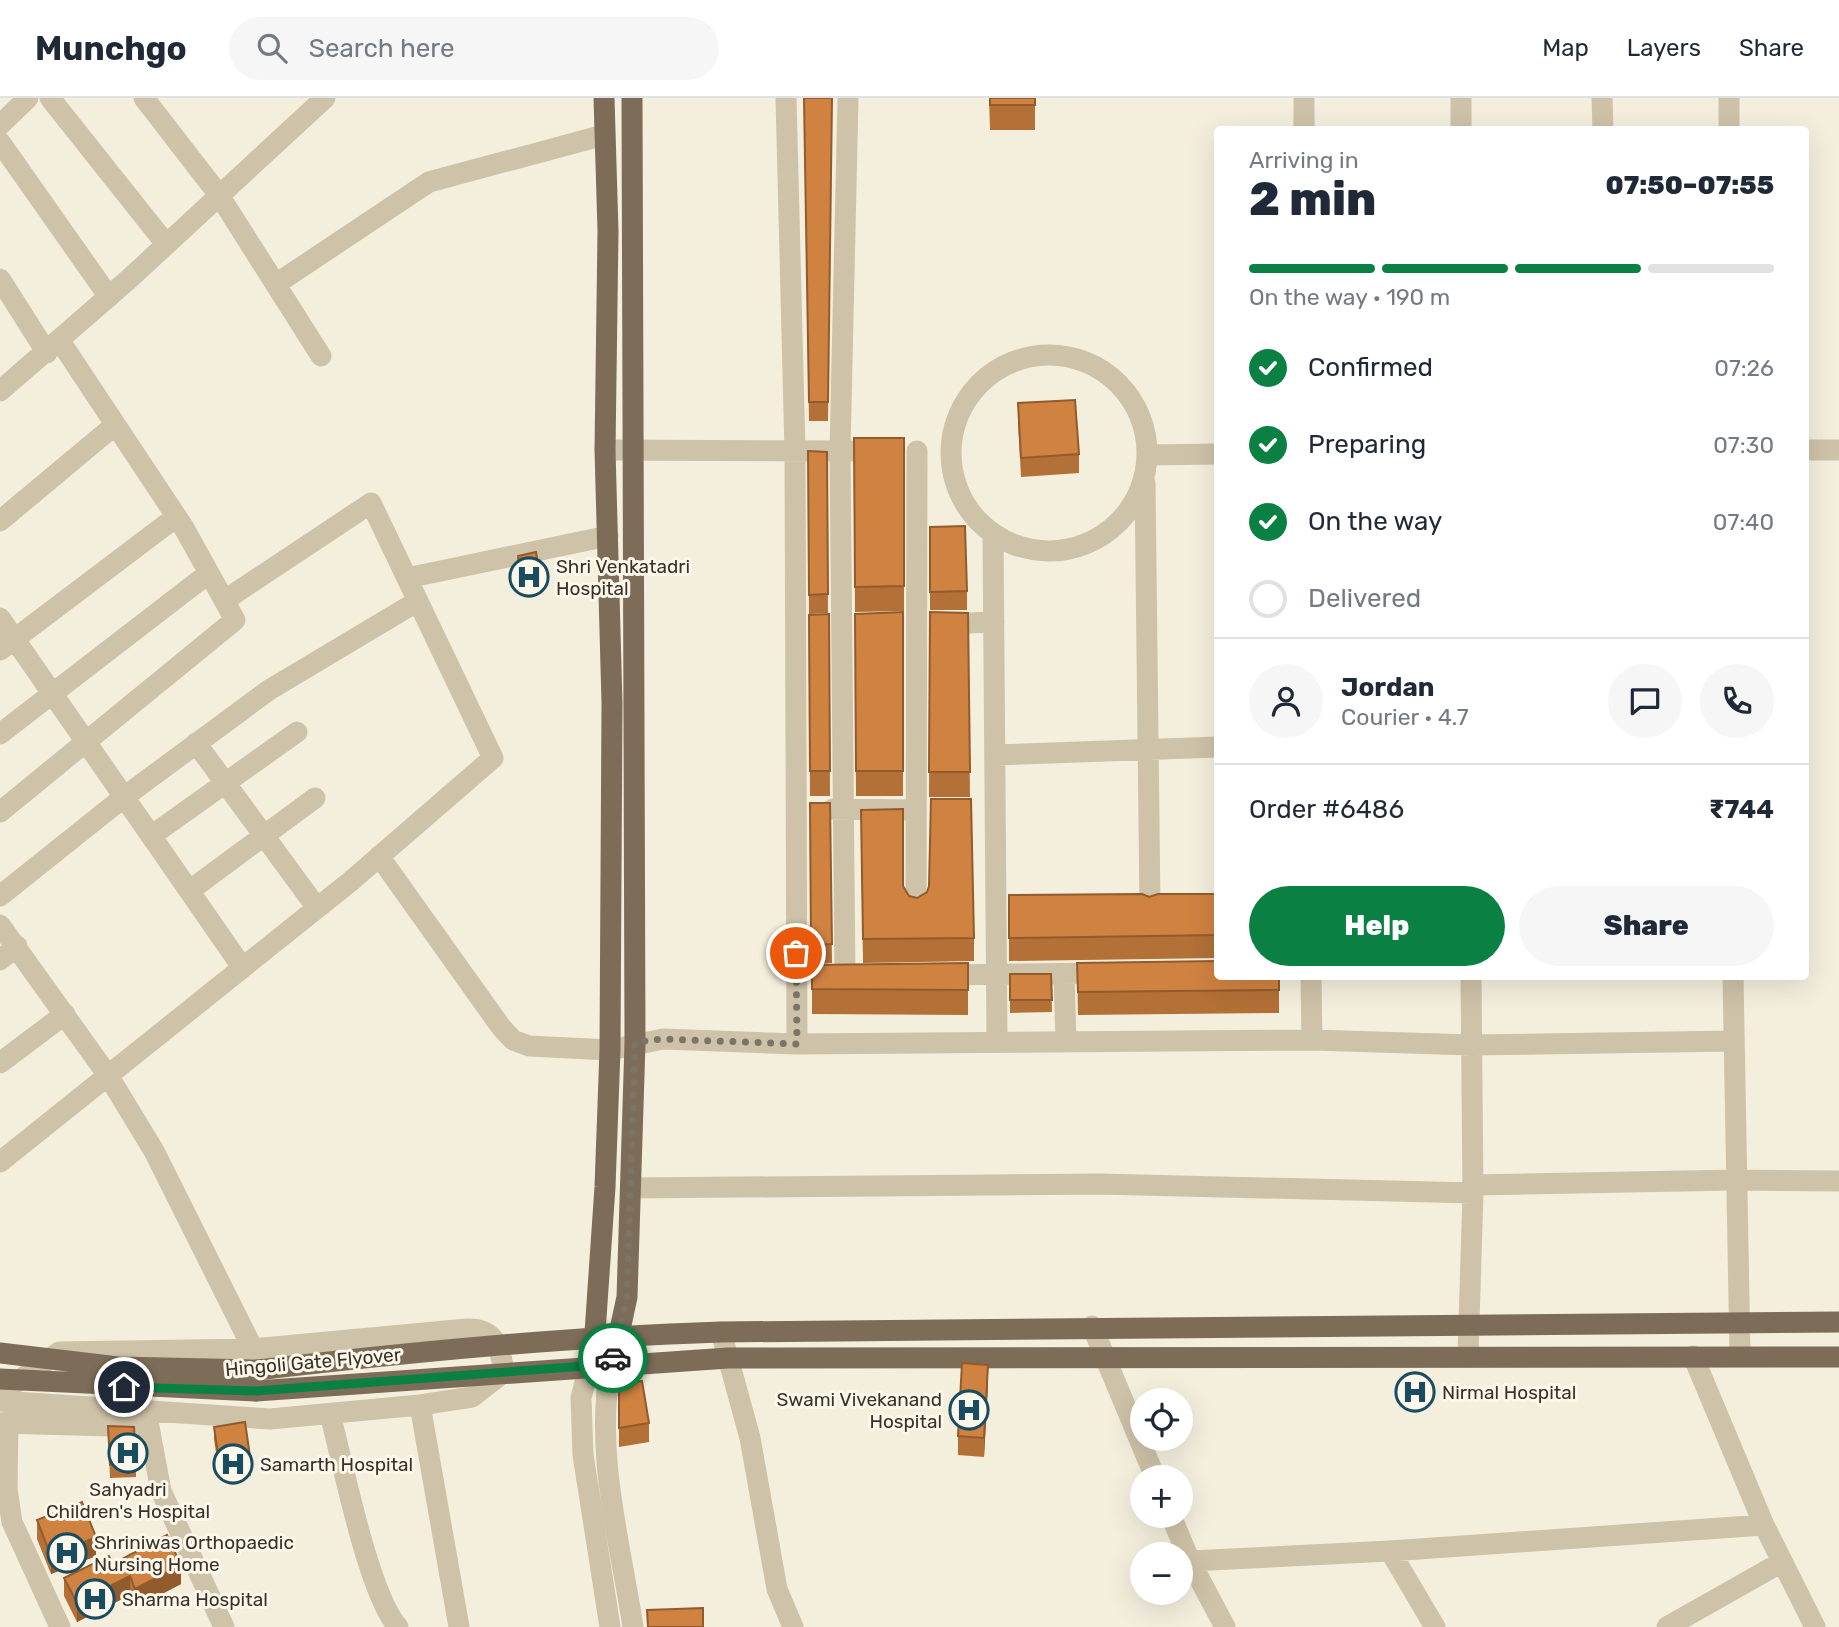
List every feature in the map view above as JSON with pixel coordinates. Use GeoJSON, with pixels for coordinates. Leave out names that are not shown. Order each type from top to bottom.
{"type":"FeatureCollection","features":[{"type":"Feature","properties":{"kind":"main road"},"geometry":{"type":"LineString","coordinates":[[589,1366],[596,1335],[610,1050],[612,703],[605,450],[608,231],[604,98]]}},
{"type":"Feature","properties":{"kind":"main road"},"geometry":{"type":"LineString","coordinates":[[611,1364],[627,1297],[635,1042],[632,98]]}},
{"type":"Feature","properties":{"kind":"main road","name":"Hingoli Gate Flyover"},"geometry":{"type":"LineString","coordinates":[[0,1379],[255,1370],[596,1335],[1093,1326],[1839,1322]]}},
{"type":"Feature","properties":{"kind":"main road","name":"Hingoli Gate Flyover"},"geometry":{"type":"LineString","coordinates":[[0,1353],[118,1367],[504,1372],[728,1358],[1105,1359],[1468,1355],[1839,1357]]}},
{"type":"Feature","properties":{"kind":"street"},"geometry":{"type":"LineString","coordinates":[[0,125],[28,98]]}},
{"type":"Feature","properties":{"kind":"street"},"geometry":{"type":"LineString","coordinates":[[50,98],[166,244]]}},
{"type":"Feature","properties":{"kind":"street"},"geometry":{"type":"LineString","coordinates":[[144,98],[219,195],[321,356]]}},
{"type":"Feature","properties":{"kind":"street"},"geometry":{"type":"LineString","coordinates":[[1,387],[53,347],[219,195],[304,105],[325,98]]}},
{"type":"Feature","properties":{"kind":"street"},"geometry":{"type":"LineString","coordinates":[[786,98],[795,452],[797,1044]]}},
{"type":"Feature","properties":{"kind":"street"},"geometry":{"type":"LineString","coordinates":[[845,976],[844,626],[840,451],[848,98]]}},
{"type":"Feature","properties":{"kind":"street"},"geometry":{"type":"LineString","coordinates":[[1304,98],[1304,126]]}},
{"type":"Feature","properties":{"kind":"street"},"geometry":{"type":"LineString","coordinates":[[1461,98],[1461,126]]}},
{"type":"Feature","properties":{"kind":"street"},"geometry":{"type":"LineString","coordinates":[[1602,98],[1603,126]]}},
{"type":"Feature","properties":{"kind":"street"},"geometry":{"type":"LineString","coordinates":[[1729,98],[1729,126]]}},
{"type":"Feature","properties":{"kind":"street"},"geometry":{"type":"LineString","coordinates":[[276,284],[429,182],[604,135]]}},
{"type":"Feature","properties":{"kind":"street"},"geometry":{"type":"LineString","coordinates":[[0,142],[109,297]]}},
{"type":"Feature","properties":{"kind":"street"},"geometry":{"type":"LineString","coordinates":[[0,279],[116,425],[176,517],[234,617],[233,624],[85,740],[0,812]]}},
{"type":"Feature","properties":{"kind":"street"},"geometry":{"type":"LineString","coordinates":[[1145,477],[1130,511],[1112,530],[1092,542],[1064,551],[1025,549],[993,533],[971,513],[957,489],[950,450],[954,425],[969,394],[988,373],[1009,361],[1046,354],[1066,355],[1108,373],[1131,397],[1143,422],[1148,455],[1145,477],[1150,907]]}},
{"type":"Feature","properties":{"kind":"street"},"geometry":{"type":"LineString","coordinates":[[0,521],[116,425]]}},
{"type":"Feature","properties":{"kind":"street"},"geometry":{"type":"LineString","coordinates":[[605,450],[950,450]]}},
{"type":"Feature","properties":{"kind":"street"},"geometry":{"type":"LineString","coordinates":[[1809,450],[1839,450]]}},
{"type":"Feature","properties":{"kind":"street"},"geometry":{"type":"LineString","coordinates":[[916,909],[924,810],[918,451]]}},
{"type":"Feature","properties":{"kind":"street"},"geometry":{"type":"LineString","coordinates":[[1148,455],[1214,454]]}},
{"type":"Feature","properties":{"kind":"street"},"geometry":{"type":"LineString","coordinates":[[0,1162],[317,908],[493,758],[371,503],[225,600]]}},
{"type":"Feature","properties":{"kind":"street"},"geometry":{"type":"LineString","coordinates":[[7,644],[176,517]]}},
{"type":"Feature","properties":{"kind":"street"},"geometry":{"type":"LineString","coordinates":[[993,533],[997,1041]]}},
{"type":"Feature","properties":{"kind":"street"},"geometry":{"type":"LineString","coordinates":[[407,578],[608,537]]}},
{"type":"Feature","properties":{"kind":"street"},"geometry":{"type":"LineString","coordinates":[[0,734],[209,573]]}},
{"type":"Feature","properties":{"kind":"street"},"geometry":{"type":"LineString","coordinates":[[0,896],[124,797],[269,690],[418,601]]}},
{"type":"Feature","properties":{"kind":"street"},"geometry":{"type":"LineString","coordinates":[[0,618],[7,644],[52,692],[242,967]]}},
{"type":"Feature","properties":{"kind":"street"},"geometry":{"type":"LineString","coordinates":[[894,625],[994,622]]}},
{"type":"Feature","properties":{"kind":"street"},"geometry":{"type":"LineString","coordinates":[[795,627],[869,625]]}},
{"type":"Feature","properties":{"kind":"street"},"geometry":{"type":"LineString","coordinates":[[151,836],[297,732]]}},
{"type":"Feature","properties":{"kind":"street"},"geometry":{"type":"LineString","coordinates":[[196,743],[317,908]]}},
{"type":"Feature","properties":{"kind":"street"},"geometry":{"type":"LineString","coordinates":[[995,755],[1214,747]]}},
{"type":"Feature","properties":{"kind":"street"},"geometry":{"type":"LineString","coordinates":[[190,891],[315,798]]}},
{"type":"Feature","properties":{"kind":"street"},"geometry":{"type":"LineString","coordinates":[[796,809],[924,810]]}},
{"type":"Feature","properties":{"kind":"street"},"geometry":{"type":"LineString","coordinates":[[969,810],[995,810]]}},
{"type":"Feature","properties":{"kind":"street"},"geometry":{"type":"LineString","coordinates":[[379,856],[513,1040],[529,1046],[610,1050],[635,1042],[663,1039],[797,1044],[1312,1040],[1472,1045],[1734,1041]]}},
{"type":"Feature","properties":{"kind":"street"},"geometry":{"type":"LineString","coordinates":[[0,925],[8,953],[65,1014],[109,1077],[154,1152],[255,1370]]}},
{"type":"Feature","properties":{"kind":"street"},"geometry":{"type":"LineString","coordinates":[[928,976],[1120,973]]}},
{"type":"Feature","properties":{"kind":"street"},"geometry":{"type":"LineString","coordinates":[[1064,974],[1066,1041]]}},
{"type":"Feature","properties":{"kind":"street"},"geometry":{"type":"LineString","coordinates":[[796,977],[872,976]]}},
{"type":"Feature","properties":{"kind":"street"},"geometry":{"type":"LineString","coordinates":[[1311,980],[1312,1040]]}},
{"type":"Feature","properties":{"kind":"street"},"geometry":{"type":"LineString","coordinates":[[1468,1355],[1473,1189],[1472,980]]}},
{"type":"Feature","properties":{"kind":"street"},"geometry":{"type":"LineString","coordinates":[[1733,980],[1740,1355]]}},
{"type":"Feature","properties":{"kind":"street"},"geometry":{"type":"LineString","coordinates":[[0,1063],[65,1014]]}},
{"type":"Feature","properties":{"kind":"street"},"geometry":{"type":"LineString","coordinates":[[632,1188],[1099,1184],[1473,1189],[1735,1180],[1839,1181]]}},
{"type":"Feature","properties":{"kind":"street"},"geometry":{"type":"LineString","coordinates":[[1093,1326],[1150,1465]]}},
{"type":"Feature","properties":{"kind":"street"},"geometry":{"type":"LineString","coordinates":[[721,1332],[750,1438],[777,1589],[793,1627]]}},
{"type":"Feature","properties":{"kind":"street"},"geometry":{"type":"LineString","coordinates":[[4,1423],[270,1419],[420,1405],[472,1397],[504,1372],[500,1344]]}},
{"type":"Feature","properties":{"kind":"street"},"geometry":{"type":"LineString","coordinates":[[0,1394],[59,1352],[255,1370]]}},
{"type":"Feature","properties":{"kind":"street"},"geometry":{"type":"LineString","coordinates":[[1693,1356],[1764,1525],[1815,1627]]}},
{"type":"Feature","properties":{"kind":"street"},"geometry":{"type":"LineString","coordinates":[[611,1364],[605,1398],[604,1436],[633,1627]]}},
{"type":"Feature","properties":{"kind":"street"},"geometry":{"type":"LineString","coordinates":[[589,1366],[581,1398],[582,1446],[610,1627]]}},
{"type":"Feature","properties":{"kind":"street"},"geometry":{"type":"LineString","coordinates":[[0,1401],[147,1419]]}},
{"type":"Feature","properties":{"kind":"street"},"geometry":{"type":"LineString","coordinates":[[24,1403],[4,1423],[7,1489],[12,1522],[60,1627]]}},
{"type":"Feature","properties":{"kind":"street"},"geometry":{"type":"LineString","coordinates":[[420,1405],[460,1627]]}},
{"type":"Feature","properties":{"kind":"street"},"geometry":{"type":"LineString","coordinates":[[330,1414],[375,1583],[390,1618],[398,1627]]}},
{"type":"Feature","properties":{"kind":"street"},"geometry":{"type":"LineString","coordinates":[[147,1419],[161,1491],[224,1627]]}},
{"type":"Feature","properties":{"kind":"street"},"geometry":{"type":"LineString","coordinates":[[1193,1561],[1390,1551],[1764,1525]]}},
{"type":"Feature","properties":{"kind":"street"},"geometry":{"type":"LineString","coordinates":[[1390,1551],[1435,1627]]}},
{"type":"Feature","properties":{"kind":"street"},"geometry":{"type":"LineString","coordinates":[[1670,1626],[1782,1562]]}},
{"type":"Feature","properties":{"kind":"street"},"geometry":{"type":"LineString","coordinates":[[1193,1566],[1226,1627]]}},
{"type":"Feature","properties":{"kind":"building"},"geometry":{"type":"Polygon","coordinates":[[[804,98],[832,98],[828,402],[809,402],[804,98]]]}},
{"type":"Feature","properties":{"kind":"building"},"geometry":{"type":"Polygon","coordinates":[[[990,98],[1035,98],[1035,105],[990,105],[990,98]]]}},
{"type":"Feature","properties":{"kind":"building"},"geometry":{"type":"Polygon","coordinates":[[[1075,400],[1079,454],[1021,458],[1018,403],[1075,400]]]}},
{"type":"Feature","properties":{"kind":"building"},"geometry":{"type":"Polygon","coordinates":[[[854,438],[904,438],[904,586],[855,587],[854,438]]]}},
{"type":"Feature","properties":{"kind":"building"},"geometry":{"type":"Polygon","coordinates":[[[808,451],[827,452],[828,594],[809,595],[808,451]]]}},
{"type":"Feature","properties":{"kind":"building"},"geometry":{"type":"Polygon","coordinates":[[[965,526],[967,591],[930,592],[930,527],[965,526]]]}},
{"type":"Feature","properties":{"kind":"building"},"geometry":{"type":"Polygon","coordinates":[[[536,552],[540,577],[521,580],[518,556],[536,552]]]}},
{"type":"Feature","properties":{"kind":"building"},"geometry":{"type":"Polygon","coordinates":[[[903,612],[903,771],[856,771],[855,614],[903,612]]]}},
{"type":"Feature","properties":{"kind":"building"},"geometry":{"type":"Polygon","coordinates":[[[930,612],[968,613],[970,772],[929,772],[930,612]]]}},
{"type":"Feature","properties":{"kind":"building"},"geometry":{"type":"Polygon","coordinates":[[[829,614],[830,771],[810,771],[809,615],[829,614]]]}},
{"type":"Feature","properties":{"kind":"building"},"geometry":{"type":"Polygon","coordinates":[[[931,799],[971,799],[974,938],[863,939],[861,810],[903,809],[903,886],[909,896],[917,898],[927,892],[929,886],[931,799]]]}},
{"type":"Feature","properties":{"kind":"building"},"geometry":{"type":"Polygon","coordinates":[[[810,803],[830,803],[832,944],[811,945],[810,803]]]}},
{"type":"Feature","properties":{"kind":"building"},"geometry":{"type":"Polygon","coordinates":[[[1142,894],[1149,897],[1158,894],[1214,894],[1214,935],[1009,938],[1009,895],[1142,894]]]}},
{"type":"Feature","properties":{"kind":"building"},"geometry":{"type":"Polygon","coordinates":[[[1214,961],[1214,980],[1279,980],[1279,990],[1078,992],[1077,963],[1214,961]]]}},
{"type":"Feature","properties":{"kind":"building"},"geometry":{"type":"Polygon","coordinates":[[[968,963],[968,990],[812,989],[812,965],[968,963]]]}},
{"type":"Feature","properties":{"kind":"building"},"geometry":{"type":"Polygon","coordinates":[[[1010,974],[1051,974],[1052,1000],[1010,1000],[1010,974]]]}},
{"type":"Feature","properties":{"kind":"building"},"geometry":{"type":"Polygon","coordinates":[[[962,1363],[988,1365],[984,1438],[958,1436],[962,1363]]]}},
{"type":"Feature","properties":{"kind":"building"},"geometry":{"type":"Polygon","coordinates":[[[642,1381],[649,1423],[619,1428],[619,1385],[642,1381]]]}},
{"type":"Feature","properties":{"kind":"building"},"geometry":{"type":"Polygon","coordinates":[[[245,1422],[251,1463],[220,1467],[214,1427],[245,1422]]]}},
{"type":"Feature","properties":{"kind":"building"},"geometry":{"type":"Polygon","coordinates":[[[108,1426],[134,1427],[136,1464],[110,1465],[108,1426]]]}},
{"type":"Feature","properties":{"kind":"building"},"geometry":{"type":"Polygon","coordinates":[[[82,1502],[96,1537],[51,1556],[37,1520],[82,1502]]]}},
{"type":"Feature","properties":{"kind":"building"},"geometry":{"type":"Polygon","coordinates":[[[167,1535],[181,1565],[135,1589],[130,1576],[77,1603],[64,1578],[109,1556],[113,1564],[167,1535]]]}},
{"type":"Feature","properties":{"kind":"building"},"geometry":{"type":"Polygon","coordinates":[[[703,1608],[703,1627],[648,1627],[647,1610],[703,1608]]]}},
{"type":"Feature","properties":{"kind":"way so far"},"geometry":{"type":"LineString","coordinates":[[613,1358],[627,1297],[635,1042],[663,1039],[797,1044],[796,953]]}},
{"type":"Feature","properties":{"kind":"place","name":"Shri Venkatadri Hospital"},"geometry":{"type":"Point","coordinates":[529,577]}},
{"type":"Feature","properties":{"kind":"place","name":"Nirmal Hospital"},"geometry":{"type":"Point","coordinates":[1415,1392]}},
{"type":"Feature","properties":{"kind":"place","name":"Swami Vivekanand Hospital"},"geometry":{"type":"Point","coordinates":[969,1410]}},
{"type":"Feature","properties":{"kind":"place","name":"Sahyadri Children's Hospital"},"geometry":{"type":"Point","coordinates":[128,1453]}},
{"type":"Feature","properties":{"kind":"place","name":"Samarth Hospital"},"geometry":{"type":"Point","coordinates":[233,1464]}},
{"type":"Feature","properties":{"kind":"place","name":"Shriniwas Orthopaedic Nursing Home"},"geometry":{"type":"Point","coordinates":[67,1553]}},
{"type":"Feature","properties":{"kind":"place","name":"Sharma Hospital"},"geometry":{"type":"Point","coordinates":[95,1599]}},
{"type":"Feature","properties":{"kind":"route"},"geometry":{"type":"LineString","coordinates":[[124,1387],[256,1391],[611,1364],[613,1358]]}}]}
